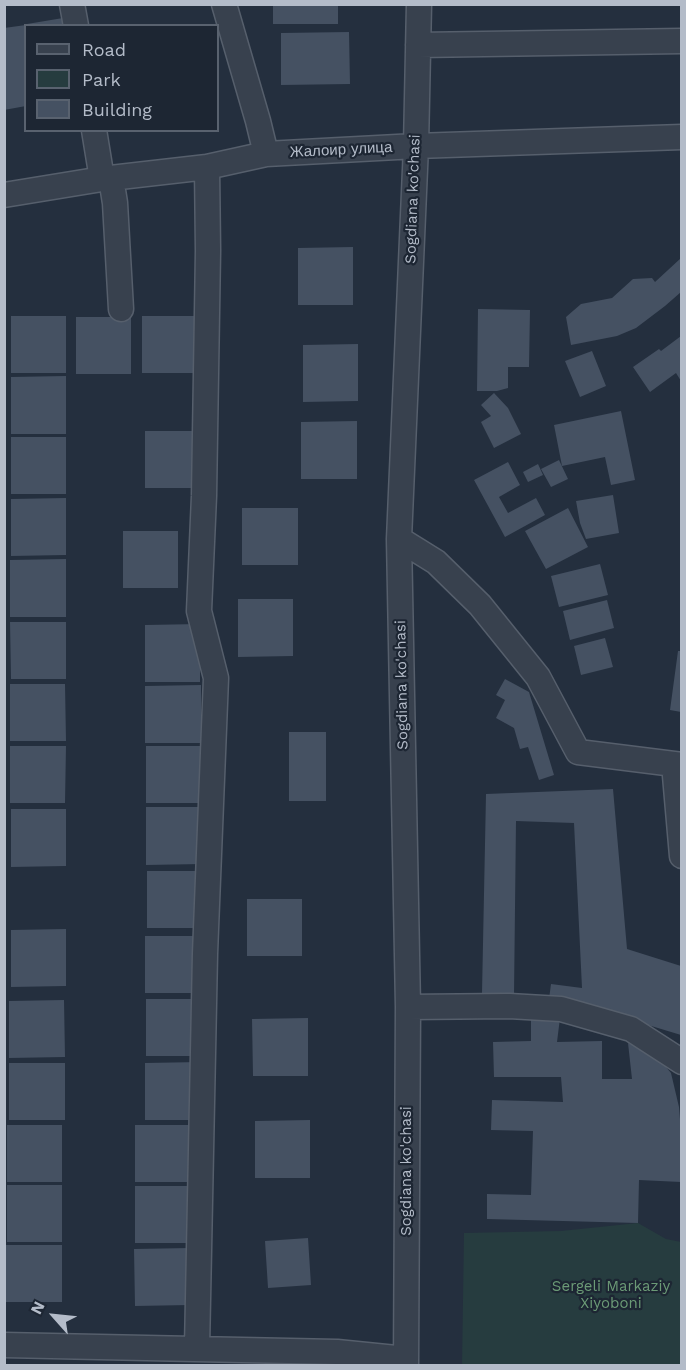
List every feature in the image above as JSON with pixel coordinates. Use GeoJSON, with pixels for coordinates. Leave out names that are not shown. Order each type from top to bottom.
{"type":"FeatureCollection","features":[{"type":"Feature","properties":{"kind":"street"},"geometry":{"type":"LineString","coordinates":[[72,4],[76,24]]}},
{"type":"Feature","properties":{"kind":"street"},"geometry":{"type":"LineString","coordinates":[[224,4],[266,154]]}},
{"type":"Feature","properties":{"kind":"street","name":"Sogdiana ko'chasi"},"geometry":{"type":"LineString","coordinates":[[406,1362],[408,1006],[399,539],[416,146],[418,4]]}},
{"type":"Feature","properties":{"kind":"street"},"geometry":{"type":"LineString","coordinates":[[418,45],[681,41]]}},
{"type":"Feature","properties":{"kind":"street"},"geometry":{"type":"LineString","coordinates":[[94,132],[106,178],[115,202],[121,309]]}},
{"type":"Feature","properties":{"kind":"street","name":"Жалоир улица"},"geometry":{"type":"LineString","coordinates":[[4,195],[106,178],[207,167],[266,154],[416,146],[681,137]]}},
{"type":"Feature","properties":{"kind":"street"},"geometry":{"type":"LineString","coordinates":[[197,1348],[205,954],[216,678],[199,610],[204,496],[207,167]]}},
{"type":"Feature","properties":{"kind":"street"},"geometry":{"type":"LineString","coordinates":[[399,539],[436,562],[480,605],[538,677],[578,752],[678,764],[681,856]]}},
{"type":"Feature","properties":{"kind":"street"},"geometry":{"type":"LineString","coordinates":[[408,1006],[509,1006],[561,1009],[631,1029],[681,1062]]}},
{"type":"Feature","properties":{"kind":"street"},"geometry":{"type":"LineString","coordinates":[[4,1345],[337,1352],[406,1362]]}},
{"type":"Feature","properties":{"kind":"green space","name":"Sergeli Markaziy Xiyoboni"},"geometry":{"type":"Polygon","coordinates":[[[638,1223],[666,1239],[681,1242],[681,1365],[462,1366],[464,1233],[561,1231],[638,1223]]]}},
{"type":"Feature","properties":{"kind":"building"},"geometry":{"type":"Polygon","coordinates":[[[273,4],[338,4],[338,24],[273,24],[273,4]]]}},
{"type":"Feature","properties":{"kind":"building"},"geometry":{"type":"Polygon","coordinates":[[[63,18],[64,24],[27,24],[63,18]]]}},
{"type":"Feature","properties":{"kind":"building"},"geometry":{"type":"Polygon","coordinates":[[[24,25],[24,106],[4,110],[4,28],[24,25]]]}},
{"type":"Feature","properties":{"kind":"building"},"geometry":{"type":"Polygon","coordinates":[[[349,32],[350,84],[281,85],[281,33],[349,32]]]}},
{"type":"Feature","properties":{"kind":"building"},"geometry":{"type":"Polygon","coordinates":[[[353,247],[353,305],[298,305],[298,248],[353,247]]]}},
{"type":"Feature","properties":{"kind":"building"},"geometry":{"type":"Polygon","coordinates":[[[681,258],[681,292],[665,306],[636,328],[617,336],[571,345],[566,317],[581,304],[612,298],[633,279],[652,278],[655,282],[681,258]]]}},
{"type":"Feature","properties":{"kind":"building"},"geometry":{"type":"Polygon","coordinates":[[[478,309],[530,310],[529,367],[508,367],[508,388],[497,391],[477,391],[478,309]]]}},
{"type":"Feature","properties":{"kind":"building"},"geometry":{"type":"Polygon","coordinates":[[[11,316],[66,316],[66,373],[11,373],[11,316]]]}},
{"type":"Feature","properties":{"kind":"building"},"geometry":{"type":"Polygon","coordinates":[[[142,316],[197,316],[197,373],[142,373],[142,316]]]}},
{"type":"Feature","properties":{"kind":"building"},"geometry":{"type":"Polygon","coordinates":[[[76,317],[131,317],[131,374],[76,374],[76,317]]]}},
{"type":"Feature","properties":{"kind":"building"},"geometry":{"type":"Polygon","coordinates":[[[681,336],[681,381],[676,373],[650,392],[633,367],[681,336]]]}},
{"type":"Feature","properties":{"kind":"building"},"geometry":{"type":"Polygon","coordinates":[[[358,344],[358,401],[303,402],[303,345],[358,344]]]}},
{"type":"Feature","properties":{"kind":"building"},"geometry":{"type":"Polygon","coordinates":[[[592,351],[606,386],[580,397],[565,361],[592,351]]]}},
{"type":"Feature","properties":{"kind":"building"},"geometry":{"type":"Polygon","coordinates":[[[66,376],[66,434],[11,434],[11,377],[66,376]]]}},
{"type":"Feature","properties":{"kind":"building"},"geometry":{"type":"Polygon","coordinates":[[[494,393],[508,408],[521,434],[494,448],[481,422],[491,416],[481,405],[494,393]]]}},
{"type":"Feature","properties":{"kind":"building"},"geometry":{"type":"Polygon","coordinates":[[[621,411],[635,480],[611,485],[605,457],[562,466],[554,425],[621,411]]]}},
{"type":"Feature","properties":{"kind":"building"},"geometry":{"type":"Polygon","coordinates":[[[357,421],[357,479],[301,479],[301,422],[357,421]]]}},
{"type":"Feature","properties":{"kind":"building"},"geometry":{"type":"Polygon","coordinates":[[[145,431],[200,431],[200,488],[145,488],[145,431]]]}},
{"type":"Feature","properties":{"kind":"building"},"geometry":{"type":"Polygon","coordinates":[[[11,437],[66,437],[66,494],[11,494],[11,437]]]}},
{"type":"Feature","properties":{"kind":"building"},"geometry":{"type":"Polygon","coordinates":[[[559,460],[568,479],[551,487],[541,469],[559,460]]]}},
{"type":"Feature","properties":{"kind":"building"},"geometry":{"type":"Polygon","coordinates":[[[508,462],[520,485],[499,497],[508,513],[536,498],[545,515],[505,537],[474,480],[508,462]]]}},
{"type":"Feature","properties":{"kind":"building"},"geometry":{"type":"Polygon","coordinates":[[[538,464],[543,475],[528,482],[523,472],[538,464]]]}},
{"type":"Feature","properties":{"kind":"building"},"geometry":{"type":"Polygon","coordinates":[[[613,495],[619,533],[586,539],[576,501],[613,495]]]}},
{"type":"Feature","properties":{"kind":"building"},"geometry":{"type":"Polygon","coordinates":[[[66,498],[66,555],[11,556],[11,499],[66,498]]]}},
{"type":"Feature","properties":{"kind":"building"},"geometry":{"type":"Polygon","coordinates":[[[242,508],[298,508],[298,565],[242,565],[242,508]]]}},
{"type":"Feature","properties":{"kind":"building"},"geometry":{"type":"Polygon","coordinates":[[[568,508],[588,547],[546,569],[525,531],[568,508]]]}},
{"type":"Feature","properties":{"kind":"building"},"geometry":{"type":"Polygon","coordinates":[[[123,531],[178,531],[178,588],[123,588],[123,531]]]}},
{"type":"Feature","properties":{"kind":"building"},"geometry":{"type":"Polygon","coordinates":[[[66,559],[66,617],[10,617],[10,560],[66,559]]]}},
{"type":"Feature","properties":{"kind":"building"},"geometry":{"type":"Polygon","coordinates":[[[600,564],[608,595],[559,607],[551,576],[600,564]]]}},
{"type":"Feature","properties":{"kind":"building"},"geometry":{"type":"Polygon","coordinates":[[[238,599],[293,599],[293,656],[238,657],[238,599]]]}},
{"type":"Feature","properties":{"kind":"building"},"geometry":{"type":"Polygon","coordinates":[[[607,600],[614,628],[570,640],[563,611],[607,600]]]}},
{"type":"Feature","properties":{"kind":"building"},"geometry":{"type":"Polygon","coordinates":[[[10,622],[66,622],[66,679],[11,679],[10,622]]]}},
{"type":"Feature","properties":{"kind":"building"},"geometry":{"type":"Polygon","coordinates":[[[200,624],[200,682],[145,682],[145,625],[200,624]]]}},
{"type":"Feature","properties":{"kind":"building"},"geometry":{"type":"Polygon","coordinates":[[[605,638],[613,667],[581,675],[574,646],[605,638]]]}},
{"type":"Feature","properties":{"kind":"building"},"geometry":{"type":"Polygon","coordinates":[[[678,651],[681,651],[681,712],[670,710],[678,651]]]}},
{"type":"Feature","properties":{"kind":"building"},"geometry":{"type":"Polygon","coordinates":[[[505,679],[529,692],[554,775],[539,780],[528,747],[520,749],[514,728],[496,718],[505,700],[496,695],[505,679]]]}},
{"type":"Feature","properties":{"kind":"building"},"geometry":{"type":"Polygon","coordinates":[[[10,684],[65,684],[66,741],[10,741],[10,684]]]}},
{"type":"Feature","properties":{"kind":"building"},"geometry":{"type":"Polygon","coordinates":[[[201,685],[201,743],[145,743],[145,686],[201,685]]]}},
{"type":"Feature","properties":{"kind":"building"},"geometry":{"type":"Polygon","coordinates":[[[289,732],[326,732],[326,801],[289,801],[289,732]]]}},
{"type":"Feature","properties":{"kind":"building"},"geometry":{"type":"Polygon","coordinates":[[[10,746],[66,746],[65,803],[10,803],[10,746]]]}},
{"type":"Feature","properties":{"kind":"building"},"geometry":{"type":"Polygon","coordinates":[[[146,746],[201,746],[201,803],[146,803],[146,746]]]}},
{"type":"Feature","properties":{"kind":"building"},"geometry":{"type":"Polygon","coordinates":[[[613,789],[627,949],[681,966],[681,1035],[582,1005],[549,999],[551,984],[582,988],[574,823],[516,821],[514,995],[482,993],[486,794],[613,789]]]}},
{"type":"Feature","properties":{"kind":"building"},"geometry":{"type":"Polygon","coordinates":[[[146,807],[202,807],[202,864],[146,865],[146,807]]]}},
{"type":"Feature","properties":{"kind":"building"},"geometry":{"type":"Polygon","coordinates":[[[11,809],[66,809],[66,866],[11,867],[11,809]]]}},
{"type":"Feature","properties":{"kind":"building"},"geometry":{"type":"Polygon","coordinates":[[[147,871],[202,871],[203,928],[147,928],[147,871]]]}},
{"type":"Feature","properties":{"kind":"building"},"geometry":{"type":"Polygon","coordinates":[[[247,899],[302,899],[302,956],[247,956],[247,899]]]}},
{"type":"Feature","properties":{"kind":"building"},"geometry":{"type":"Polygon","coordinates":[[[66,929],[66,986],[11,987],[11,930],[66,929]]]}},
{"type":"Feature","properties":{"kind":"building"},"geometry":{"type":"Polygon","coordinates":[[[145,936],[200,936],[200,993],[145,993],[145,936]]]}},
{"type":"Feature","properties":{"kind":"building"},"geometry":{"type":"Polygon","coordinates":[[[146,999],[201,999],[201,1056],[146,1056],[146,999]]]}},
{"type":"Feature","properties":{"kind":"building"},"geometry":{"type":"Polygon","coordinates":[[[64,1000],[65,1057],[9,1058],[9,1001],[64,1000]]]}},
{"type":"Feature","properties":{"kind":"building"},"geometry":{"type":"Polygon","coordinates":[[[531,1017],[560,1018],[557,1042],[602,1041],[602,1079],[632,1079],[628,1043],[656,1055],[671,1073],[679,1107],[681,1182],[639,1180],[638,1223],[487,1219],[487,1194],[531,1195],[533,1131],[491,1130],[492,1100],[563,1102],[561,1077],[494,1077],[493,1042],[531,1041],[531,1017]]]}},
{"type":"Feature","properties":{"kind":"building"},"geometry":{"type":"Polygon","coordinates":[[[308,1018],[308,1076],[253,1076],[252,1019],[308,1018]]]}},
{"type":"Feature","properties":{"kind":"building"},"geometry":{"type":"Polygon","coordinates":[[[200,1062],[201,1120],[145,1120],[145,1063],[200,1062]]]}},
{"type":"Feature","properties":{"kind":"building"},"geometry":{"type":"Polygon","coordinates":[[[9,1063],[65,1063],[65,1120],[9,1120],[9,1063]]]}},
{"type":"Feature","properties":{"kind":"building"},"geometry":{"type":"Polygon","coordinates":[[[310,1120],[310,1178],[255,1178],[255,1121],[310,1120]]]}},
{"type":"Feature","properties":{"kind":"building"},"geometry":{"type":"Polygon","coordinates":[[[7,1125],[62,1125],[62,1182],[7,1182],[7,1125]]]}},
{"type":"Feature","properties":{"kind":"building"},"geometry":{"type":"Polygon","coordinates":[[[135,1125],[190,1125],[190,1182],[135,1182],[135,1125]]]}},
{"type":"Feature","properties":{"kind":"building"},"geometry":{"type":"Polygon","coordinates":[[[7,1185],[62,1185],[62,1242],[7,1242],[7,1185]]]}},
{"type":"Feature","properties":{"kind":"building"},"geometry":{"type":"Polygon","coordinates":[[[135,1186],[190,1186],[190,1243],[135,1243],[135,1186]]]}},
{"type":"Feature","properties":{"kind":"building"},"geometry":{"type":"Polygon","coordinates":[[[308,1238],[311,1285],[268,1288],[265,1241],[308,1238]]]}},
{"type":"Feature","properties":{"kind":"building"},"geometry":{"type":"Polygon","coordinates":[[[6,1245],[62,1245],[62,1302],[6,1302],[6,1245]]]}},
{"type":"Feature","properties":{"kind":"building"},"geometry":{"type":"Polygon","coordinates":[[[190,1248],[190,1305],[135,1306],[134,1249],[190,1248]]]}}]}
